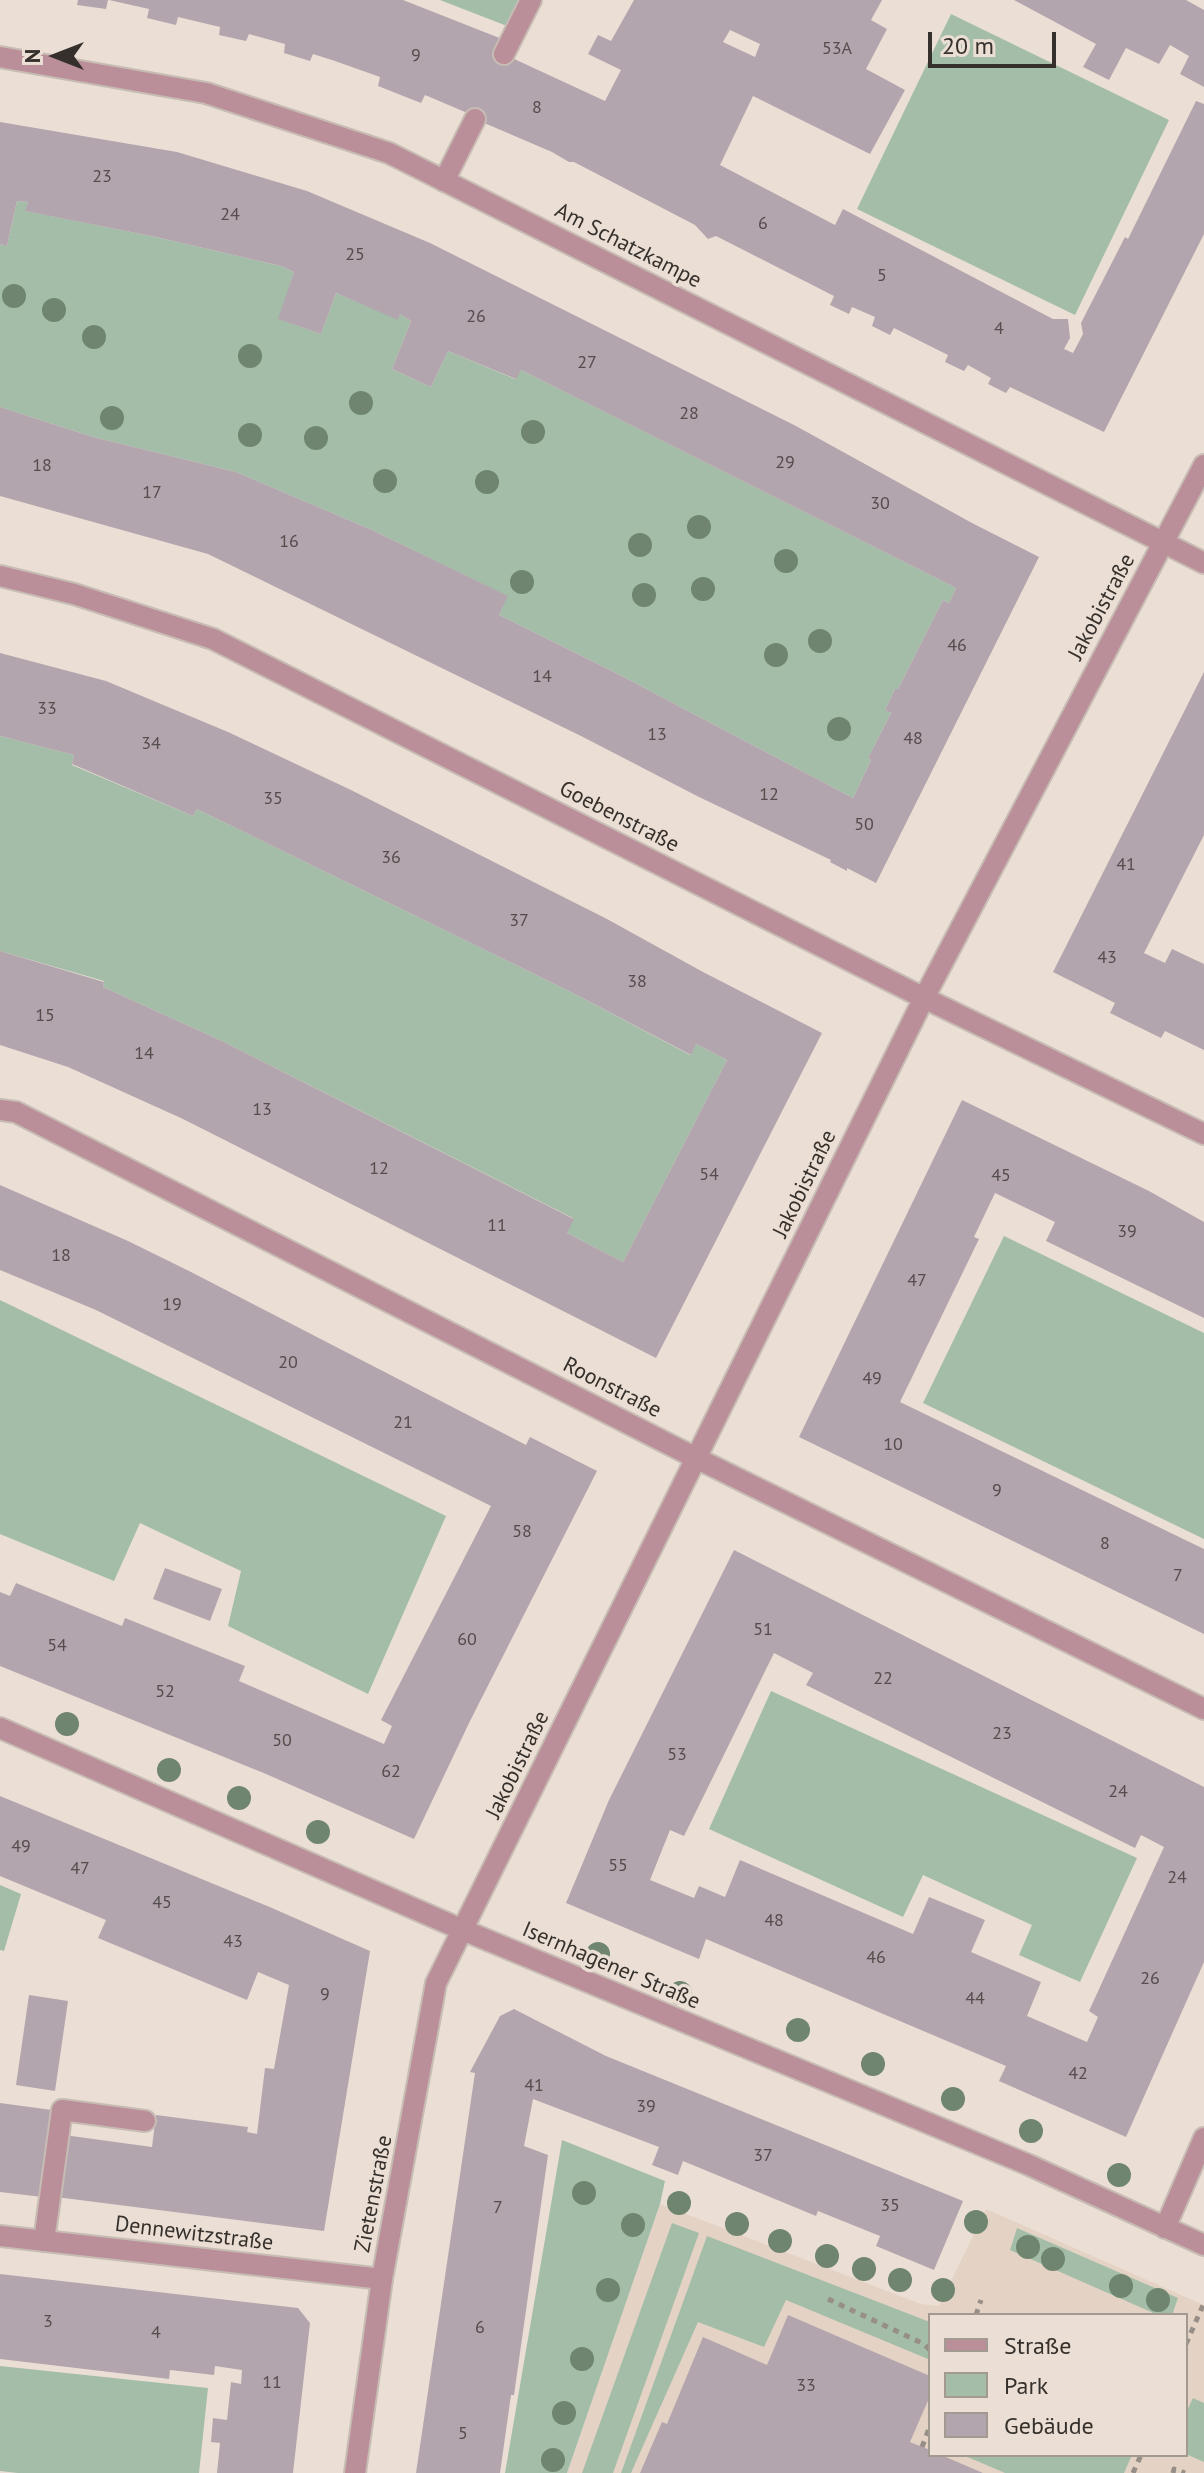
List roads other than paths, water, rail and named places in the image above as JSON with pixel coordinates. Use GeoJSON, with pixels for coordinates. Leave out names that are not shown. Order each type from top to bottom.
{"type":"FeatureCollection","features":[{"type":"Feature","properties":{"kind":"street"},"geometry":{"type":"LineString","coordinates":[[504,54],[531,0]]}},
{"type":"Feature","properties":{"kind":"street","name":"Am Schatzkampe"},"geometry":{"type":"LineString","coordinates":[[0,57],[206,93],[389,153],[1204,563]]}},
{"type":"Feature","properties":{"kind":"street"},"geometry":{"type":"LineString","coordinates":[[444,181],[475,119]]}},
{"type":"Feature","properties":{"kind":"street","name":"Jakobistraße"},"geometry":{"type":"LineString","coordinates":[[463,1930],[924,998],[1204,465]]}},
{"type":"Feature","properties":{"kind":"street","name":"Goebenstraße"},"geometry":{"type":"LineString","coordinates":[[0,576],[74,594],[213,639],[924,998],[1204,1134]]}},
{"type":"Feature","properties":{"kind":"street","name":"Roonstraße"},"geometry":{"type":"LineString","coordinates":[[0,1110],[16,1112],[696,1458],[1204,1709]]}},
{"type":"Feature","properties":{"kind":"street","name":"Isernhagener Straße"},"geometry":{"type":"LineString","coordinates":[[0,1728],[463,1930],[1029,2165],[1204,2245]]}},
{"type":"Feature","properties":{"kind":"street","name":"Zietenstraße"},"geometry":{"type":"LineString","coordinates":[[355,2473],[382,2279],[436,1983],[463,1930]]}},
{"type":"Feature","properties":{"kind":"street"},"geometry":{"type":"LineString","coordinates":[[44,2241],[62,2110],[145,2121]]}},
{"type":"Feature","properties":{"kind":"street"},"geometry":{"type":"LineString","coordinates":[[1165,2228],[1204,2138]]}},
{"type":"Feature","properties":{"kind":"street","name":"Dennewitzstraße"},"geometry":{"type":"LineString","coordinates":[[0,2236],[382,2279]]}}]}
